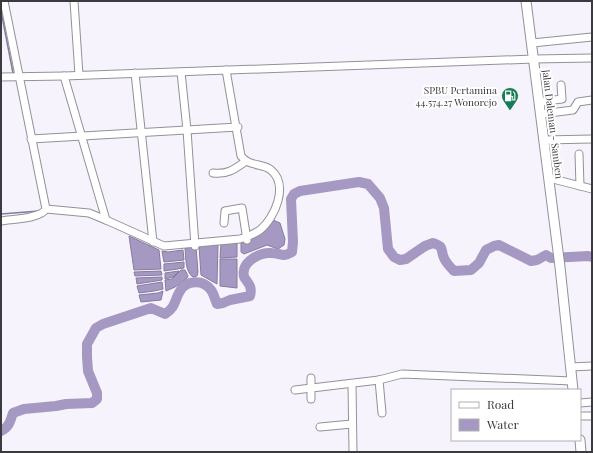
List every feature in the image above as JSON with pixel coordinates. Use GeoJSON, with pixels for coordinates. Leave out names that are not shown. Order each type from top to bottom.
{"type":"FeatureCollection","features":[{"type":"Feature","properties":{"kind":"main road","name":"Jalan Daleman - Samben"},"geometry":{"type":"LineString","coordinates":[[526,1],[558,250],[571,367]]}},
{"type":"Feature","properties":{"kind":"main road"},"geometry":{"type":"LineString","coordinates":[[571,367],[573,386]]}},
{"type":"Feature","properties":{"kind":"main road"},"geometry":{"type":"LineString","coordinates":[[580,441],[581,452]]}},
{"type":"Feature","properties":{"kind":"street"},"geometry":{"type":"LineString","coordinates":[[4,1],[46,209]]}},
{"type":"Feature","properties":{"kind":"street"},"geometry":{"type":"LineString","coordinates":[[74,1],[79,75]]}},
{"type":"Feature","properties":{"kind":"street"},"geometry":{"type":"LineString","coordinates":[[532,43],[592,36]]}},
{"type":"Feature","properties":{"kind":"street"},"geometry":{"type":"LineString","coordinates":[[1,77],[592,58]]}},
{"type":"Feature","properties":{"kind":"street"},"geometry":{"type":"LineString","coordinates":[[46,209],[89,213],[153,242],[167,246],[195,245],[247,238],[260,229],[269,220],[278,201],[280,191],[278,181],[270,169],[246,161],[241,156],[226,70]]}},
{"type":"Feature","properties":{"kind":"street"},"geometry":{"type":"LineString","coordinates":[[181,72],[187,130],[195,245]]}},
{"type":"Feature","properties":{"kind":"street"},"geometry":{"type":"LineString","coordinates":[[135,73],[153,242]]}},
{"type":"Feature","properties":{"kind":"street"},"geometry":{"type":"LineString","coordinates":[[64,76],[106,220]]}},
{"type":"Feature","properties":{"kind":"street"},"geometry":{"type":"LineString","coordinates":[[539,102],[562,99],[561,85]]}},
{"type":"Feature","properties":{"kind":"street"},"geometry":{"type":"LineString","coordinates":[[541,114],[573,110],[578,102],[592,100]]}},
{"type":"Feature","properties":{"kind":"street"},"geometry":{"type":"LineString","coordinates":[[31,139],[237,127]]}},
{"type":"Feature","properties":{"kind":"street"},"geometry":{"type":"LineString","coordinates":[[544,140],[592,139]]}},
{"type":"Feature","properties":{"kind":"street"},"geometry":{"type":"LineString","coordinates":[[579,154],[580,186]]}},
{"type":"Feature","properties":{"kind":"street"},"geometry":{"type":"LineString","coordinates":[[213,173],[221,174],[230,172],[246,161]]}},
{"type":"Feature","properties":{"kind":"street"},"geometry":{"type":"LineString","coordinates":[[549,178],[592,189]]}},
{"type":"Feature","properties":{"kind":"street"},"geometry":{"type":"LineString","coordinates":[[224,223],[225,211],[242,208],[247,238]]}},
{"type":"Feature","properties":{"kind":"street"},"geometry":{"type":"LineString","coordinates":[[1,221],[38,215],[43,213],[46,209]]}},
{"type":"Feature","properties":{"kind":"street"},"geometry":{"type":"LineString","coordinates":[[571,367],[592,366]]}},
{"type":"Feature","properties":{"kind":"street"},"geometry":{"type":"LineString","coordinates":[[296,390],[379,380],[402,374],[573,386]]}},
{"type":"Feature","properties":{"kind":"street"},"geometry":{"type":"LineString","coordinates":[[311,378],[311,399]]}},
{"type":"Feature","properties":{"kind":"street"},"geometry":{"type":"LineString","coordinates":[[379,380],[382,413]]}},
{"type":"Feature","properties":{"kind":"street"},"geometry":{"type":"LineString","coordinates":[[352,384],[353,452]]}},
{"type":"Feature","properties":{"kind":"street"},"geometry":{"type":"LineString","coordinates":[[581,403],[592,402]]}},
{"type":"Feature","properties":{"kind":"street"},"geometry":{"type":"LineString","coordinates":[[581,416],[592,416]]}},
{"type":"Feature","properties":{"kind":"street"},"geometry":{"type":"LineString","coordinates":[[320,427],[352,424]]}},
{"type":"Feature","properties":{"kind":"water"},"geometry":{"type":"Polygon","coordinates":[[[273,220],[280,223],[285,239],[284,245],[278,249],[267,245],[244,254],[241,252],[241,243],[264,231],[273,220]]]}},
{"type":"Feature","properties":{"kind":"water"},"geometry":{"type":"Polygon","coordinates":[[[129,236],[159,250],[161,269],[134,270],[129,236]]]}},
{"type":"Feature","properties":{"kind":"water"},"geometry":{"type":"Polygon","coordinates":[[[237,242],[237,257],[220,258],[221,244],[237,242]]]}},
{"type":"Feature","properties":{"kind":"water"},"geometry":{"type":"Polygon","coordinates":[[[218,244],[217,284],[201,275],[199,246],[218,244]]]}},
{"type":"Feature","properties":{"kind":"water"},"geometry":{"type":"Polygon","coordinates":[[[196,247],[198,272],[197,276],[193,277],[190,275],[187,268],[185,248],[196,247]]]}},
{"type":"Feature","properties":{"kind":"water"},"geometry":{"type":"Polygon","coordinates":[[[183,250],[184,260],[164,262],[162,251],[168,252],[183,250]]]}},
{"type":"Feature","properties":{"kind":"water"},"geometry":{"type":"Polygon","coordinates":[[[220,259],[237,259],[237,288],[220,286],[220,259]]]}},
{"type":"Feature","properties":{"kind":"water"},"geometry":{"type":"Polygon","coordinates":[[[184,262],[184,268],[164,271],[164,264],[184,262]]]}},
{"type":"Feature","properties":{"kind":"water"},"geometry":{"type":"Polygon","coordinates":[[[181,270],[185,270],[188,276],[187,278],[175,287],[166,291],[165,280],[172,279],[181,270]]]}},
{"type":"Feature","properties":{"kind":"water"},"geometry":{"type":"Polygon","coordinates":[[[161,271],[162,275],[135,276],[134,272],[161,271]]]}},
{"type":"Feature","properties":{"kind":"water"},"geometry":{"type":"Polygon","coordinates":[[[179,271],[173,277],[165,279],[165,273],[179,271]]]}},
{"type":"Feature","properties":{"kind":"water"},"geometry":{"type":"Polygon","coordinates":[[[162,277],[162,280],[137,284],[136,278],[162,277]]]}},
{"type":"Feature","properties":{"kind":"water"},"geometry":{"type":"Polygon","coordinates":[[[162,282],[163,289],[139,293],[137,286],[162,282]]]}},
{"type":"Feature","properties":{"kind":"water"},"geometry":{"type":"Polygon","coordinates":[[[163,291],[161,300],[141,302],[139,295],[163,291]]]}},
{"type":"Feature","properties":{"kind":"waterway"},"geometry":{"type":"LineString","coordinates":[[1,11],[13,73]]}},
{"type":"Feature","properties":{"kind":"waterway"},"geometry":{"type":"LineString","coordinates":[[1,431],[8,426],[13,413],[24,409],[66,404],[92,403],[97,399],[97,393],[88,371],[87,344],[96,328],[103,324],[151,308],[165,314],[173,306],[183,287],[195,282],[208,286],[217,304],[250,296],[250,287],[244,277],[245,266],[254,257],[259,255],[267,253],[284,255],[292,252],[291,199],[294,194],[300,191],[359,182],[368,184],[380,198],[384,208],[388,249],[394,257],[400,260],[406,259],[425,246],[433,243],[441,247],[445,260],[454,271],[471,270],[479,263],[486,250],[499,245],[531,261],[537,260],[546,255],[551,258],[592,257]]}},
{"type":"Feature","properties":{"kind":"waterway"},"geometry":{"type":"LineString","coordinates":[[1,214],[39,211]]}},
{"type":"Feature","properties":{"kind":"place","name":"SPBU Pertamina 44.574.27 Wonorejo"},"geometry":{"type":"Point","coordinates":[510,111]}}]}
